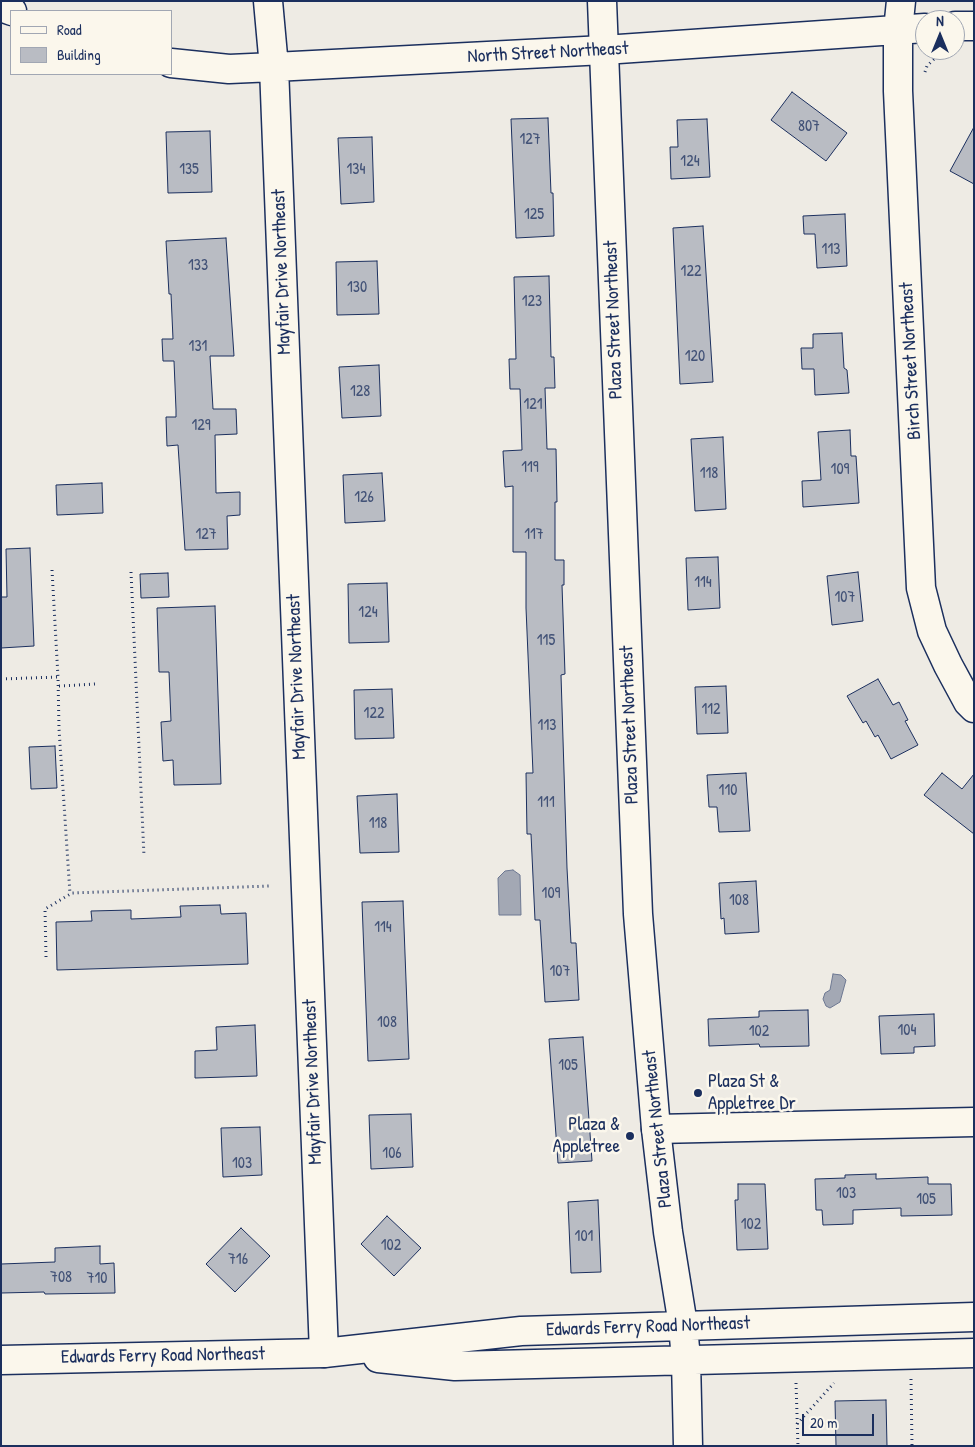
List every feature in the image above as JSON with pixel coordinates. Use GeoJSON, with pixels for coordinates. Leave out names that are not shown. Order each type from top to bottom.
{"type":"FeatureCollection","features":[{"type":"Feature","properties":{"kind":"street","name":"Mayfair Drive Northeast"},"geometry":{"type":"LineString","coordinates":[[268,1],[274,67],[324,1353]]}},
{"type":"Feature","properties":{"kind":"street","name":"Plaza Street Northeast"},"geometry":{"type":"LineString","coordinates":[[602,1],[638,914],[656,1129],[668,1232],[683,1325],[686,1360],[688,1446]]}},
{"type":"Feature","properties":{"kind":"street","name":"Birch Street Northeast"},"geometry":{"type":"LineString","coordinates":[[901,1],[898,30],[899,101],[921,588],[932,632],[968,702],[974,708]]}},
{"type":"Feature","properties":{"kind":"street","name":"North Street Northeast"},"geometry":{"type":"LineString","coordinates":[[172,62],[229,69],[274,67],[604,50],[915,29]]}},
{"type":"Feature","properties":{"kind":"street"},"geometry":{"type":"LineString","coordinates":[[656,1129],[974,1122]]}},
{"type":"Feature","properties":{"kind":"street","name":"Edwards Ferry Road Northeast"},"geometry":{"type":"LineString","coordinates":[[1,1360],[324,1353],[521,1331],[974,1317]]}},
{"type":"Feature","properties":{"kind":"street","name":"Edwards Ferry Road Northeast"},"geometry":{"type":"LineString","coordinates":[[324,1353],[455,1366],[974,1353]]}},
{"type":"Feature","properties":{"kind":"path"},"geometry":{"type":"LineString","coordinates":[[923,79],[927,66],[933,60]]}},
{"type":"Feature","properties":{"kind":"path"},"geometry":{"type":"LineString","coordinates":[[52,570],[59,686],[59,729],[70,894]]}},
{"type":"Feature","properties":{"kind":"path"},"geometry":{"type":"LineString","coordinates":[[131,572],[144,856]]}},
{"type":"Feature","properties":{"kind":"path"},"geometry":{"type":"LineString","coordinates":[[1,679],[58,676]]}},
{"type":"Feature","properties":{"kind":"path"},"geometry":{"type":"LineString","coordinates":[[59,686],[96,684]]}},
{"type":"Feature","properties":{"kind":"path"},"geometry":{"type":"LineString","coordinates":[[46,957],[45,908],[70,894],[270,886]]}},
{"type":"Feature","properties":{"kind":"path"},"geometry":{"type":"LineString","coordinates":[[911,1376],[912,1446]]}},
{"type":"Feature","properties":{"kind":"path"},"geometry":{"type":"LineString","coordinates":[[796,1377],[798,1446]]}},
{"type":"Feature","properties":{"kind":"path"},"geometry":{"type":"LineString","coordinates":[[797,1424],[840,1377]]}},
{"type":"Feature","properties":{"kind":"shaded area"},"geometry":{"type":"Polygon","coordinates":[[[513,870],[520,875],[521,915],[499,915],[498,878],[505,871],[513,870]]]}},
{"type":"Feature","properties":{"kind":"shaded area"},"geometry":{"type":"Polygon","coordinates":[[[833,974],[841,975],[846,980],[840,1002],[830,1008],[826,1006],[823,999],[825,993],[830,990],[833,974]]]}},
{"type":"Feature","properties":{"kind":"building"},"geometry":{"type":"Polygon","coordinates":[[[792,92],[847,133],[826,161],[771,120],[792,92]]]}},
{"type":"Feature","properties":{"kind":"building"},"geometry":{"type":"Polygon","coordinates":[[[548,118],[554,236],[516,238],[511,119],[548,118]]]}},
{"type":"Feature","properties":{"kind":"building"},"geometry":{"type":"Polygon","coordinates":[[[707,119],[710,177],[671,179],[670,147],[678,147],[677,120],[707,119]]]}},
{"type":"Feature","properties":{"kind":"building"},"geometry":{"type":"Polygon","coordinates":[[[974,127],[974,184],[950,171],[974,127]]]}},
{"type":"Feature","properties":{"kind":"building"},"geometry":{"type":"Polygon","coordinates":[[[210,131],[212,192],[168,193],[166,132],[210,131]]]}},
{"type":"Feature","properties":{"kind":"building"},"geometry":{"type":"Polygon","coordinates":[[[372,137],[374,202],[341,204],[338,138],[372,137]]]}},
{"type":"Feature","properties":{"kind":"building"},"geometry":{"type":"Polygon","coordinates":[[[845,214],[847,266],[817,268],[815,234],[804,234],[803,216],[845,214]]]}},
{"type":"Feature","properties":{"kind":"building"},"geometry":{"type":"Polygon","coordinates":[[[703,226],[713,382],[680,384],[673,228],[703,226]]]}},
{"type":"Feature","properties":{"kind":"building"},"geometry":{"type":"Polygon","coordinates":[[[226,238],[234,356],[210,356],[213,409],[236,409],[237,434],[215,435],[216,493],[240,492],[240,515],[227,516],[228,549],[185,550],[178,445],[167,446],[166,417],[176,417],[176,410],[174,361],[163,361],[162,339],[173,339],[166,241],[226,238]]]}},
{"type":"Feature","properties":{"kind":"building"},"geometry":{"type":"Polygon","coordinates":[[[377,261],[379,314],[337,315],[336,262],[377,261]]]}},
{"type":"Feature","properties":{"kind":"building"},"geometry":{"type":"Polygon","coordinates":[[[549,276],[551,357],[554,357],[555,388],[545,388],[547,449],[556,449],[555,560],[564,560],[564,585],[562,585],[565,674],[561,675],[567,868],[571,943],[576,943],[579,1000],[545,1002],[540,920],[535,920],[531,834],[527,834],[526,773],[533,773],[526,608],[526,552],[513,552],[513,486],[505,487],[503,451],[522,450],[520,389],[510,389],[509,359],[516,359],[514,277],[549,276]]]}},
{"type":"Feature","properties":{"kind":"building"},"geometry":{"type":"Polygon","coordinates":[[[842,333],[844,368],[847,370],[849,393],[815,395],[814,369],[802,369],[801,348],[813,348],[813,334],[842,333]]]}},
{"type":"Feature","properties":{"kind":"building"},"geometry":{"type":"Polygon","coordinates":[[[379,365],[381,416],[342,418],[339,367],[379,365]]]}},
{"type":"Feature","properties":{"kind":"building"},"geometry":{"type":"Polygon","coordinates":[[[850,430],[851,456],[856,456],[859,503],[803,507],[802,481],[821,480],[818,432],[850,430]]]}},
{"type":"Feature","properties":{"kind":"building"},"geometry":{"type":"Polygon","coordinates":[[[723,437],[726,509],[695,511],[691,439],[723,437]]]}},
{"type":"Feature","properties":{"kind":"building"},"geometry":{"type":"Polygon","coordinates":[[[382,473],[385,521],[345,523],[343,475],[382,473]]]}},
{"type":"Feature","properties":{"kind":"building"},"geometry":{"type":"Polygon","coordinates":[[[102,483],[103,513],[57,515],[56,485],[102,483]]]}},
{"type":"Feature","properties":{"kind":"building"},"geometry":{"type":"Polygon","coordinates":[[[30,548],[34,646],[1,648],[1,597],[7,597],[6,549],[30,548]]]}},
{"type":"Feature","properties":{"kind":"building"},"geometry":{"type":"Polygon","coordinates":[[[718,557],[720,608],[688,610],[686,558],[718,557]]]}},
{"type":"Feature","properties":{"kind":"building"},"geometry":{"type":"Polygon","coordinates":[[[858,572],[863,621],[832,625],[827,576],[858,572]]]}},
{"type":"Feature","properties":{"kind":"building"},"geometry":{"type":"Polygon","coordinates":[[[168,573],[169,597],[141,598],[140,574],[168,573]]]}},
{"type":"Feature","properties":{"kind":"building"},"geometry":{"type":"Polygon","coordinates":[[[387,583],[389,642],[349,643],[348,584],[387,583]]]}},
{"type":"Feature","properties":{"kind":"building"},"geometry":{"type":"Polygon","coordinates":[[[215,606],[221,784],[174,785],[173,760],[163,761],[161,722],[171,721],[169,672],[159,672],[157,608],[215,606]]]}},
{"type":"Feature","properties":{"kind":"building"},"geometry":{"type":"Polygon","coordinates":[[[878,679],[893,705],[899,702],[908,720],[905,721],[918,745],[891,759],[878,735],[875,737],[866,721],[863,723],[847,696],[878,679]]]}},
{"type":"Feature","properties":{"kind":"building"},"geometry":{"type":"Polygon","coordinates":[[[726,686],[728,733],[697,734],[695,687],[726,686]]]}},
{"type":"Feature","properties":{"kind":"building"},"geometry":{"type":"Polygon","coordinates":[[[392,689],[394,738],[355,739],[354,690],[392,689]]]}},
{"type":"Feature","properties":{"kind":"building"},"geometry":{"type":"Polygon","coordinates":[[[55,746],[57,788],[31,789],[29,747],[55,746]]]}},
{"type":"Feature","properties":{"kind":"building"},"geometry":{"type":"Polygon","coordinates":[[[746,773],[750,831],[719,832],[717,807],[709,807],[707,775],[746,773]]]}},
{"type":"Feature","properties":{"kind":"building"},"geometry":{"type":"Polygon","coordinates":[[[942,773],[962,789],[974,774],[974,834],[924,795],[942,773]]]}},
{"type":"Feature","properties":{"kind":"building"},"geometry":{"type":"Polygon","coordinates":[[[397,794],[399,852],[360,853],[357,796],[397,794]]]}},
{"type":"Feature","properties":{"kind":"building"},"geometry":{"type":"Polygon","coordinates":[[[756,881],[759,932],[725,934],[724,918],[721,919],[719,883],[756,881]]]}},
{"type":"Feature","properties":{"kind":"building"},"geometry":{"type":"Polygon","coordinates":[[[403,901],[409,1059],[368,1061],[362,902],[403,901]]]}},
{"type":"Feature","properties":{"kind":"building"},"geometry":{"type":"Polygon","coordinates":[[[220,905],[221,914],[246,913],[248,964],[57,970],[56,922],[92,921],[91,911],[131,910],[131,919],[181,917],[180,906],[220,905]]]}},
{"type":"Feature","properties":{"kind":"building"},"geometry":{"type":"Polygon","coordinates":[[[808,1010],[809,1046],[760,1047],[759,1044],[709,1046],[708,1019],[759,1017],[759,1011],[808,1010]]]}},
{"type":"Feature","properties":{"kind":"building"},"geometry":{"type":"Polygon","coordinates":[[[934,1014],[935,1046],[914,1047],[914,1053],[881,1054],[879,1016],[934,1014]]]}},
{"type":"Feature","properties":{"kind":"building"},"geometry":{"type":"Polygon","coordinates":[[[255,1025],[257,1076],[195,1078],[195,1051],[217,1050],[216,1027],[255,1025]]]}},
{"type":"Feature","properties":{"kind":"building"},"geometry":{"type":"Polygon","coordinates":[[[583,1037],[592,1161],[558,1163],[549,1039],[583,1037]]]}},
{"type":"Feature","properties":{"kind":"building"},"geometry":{"type":"Polygon","coordinates":[[[411,1114],[413,1167],[371,1169],[369,1115],[411,1114]]]}},
{"type":"Feature","properties":{"kind":"building"},"geometry":{"type":"Polygon","coordinates":[[[260,1127],[262,1175],[223,1177],[221,1128],[260,1127]]]}},
{"type":"Feature","properties":{"kind":"building"},"geometry":{"type":"Polygon","coordinates":[[[876,1174],[876,1179],[928,1177],[928,1184],[951,1184],[952,1215],[901,1216],[901,1208],[853,1210],[853,1224],[823,1225],[822,1210],[816,1210],[815,1179],[845,1178],[845,1175],[876,1174]]]}},
{"type":"Feature","properties":{"kind":"building"},"geometry":{"type":"Polygon","coordinates":[[[738,1184],[765,1184],[768,1249],[737,1250],[735,1200],[738,1200],[738,1184]]]}},
{"type":"Feature","properties":{"kind":"building"},"geometry":{"type":"Polygon","coordinates":[[[598,1200],[601,1272],[571,1273],[568,1202],[598,1200]]]}},
{"type":"Feature","properties":{"kind":"building"},"geometry":{"type":"Polygon","coordinates":[[[387,1216],[421,1248],[394,1276],[361,1244],[387,1216]]]}},
{"type":"Feature","properties":{"kind":"building"},"geometry":{"type":"Polygon","coordinates":[[[241,1228],[270,1256],[235,1292],[206,1264],[241,1228]]]}},
{"type":"Feature","properties":{"kind":"building"},"geometry":{"type":"Polygon","coordinates":[[[100,1246],[100,1264],[114,1263],[115,1293],[1,1293],[1,1264],[55,1262],[55,1248],[100,1246]]]}},
{"type":"Feature","properties":{"kind":"building"},"geometry":{"type":"Polygon","coordinates":[[[886,1400],[887,1446],[836,1446],[835,1401],[886,1400]]]}},
{"type":"Feature","properties":{"kind":"place","name":"Plaza St & Appletree Dr"},"geometry":{"type":"Point","coordinates":[698,1093]}},
{"type":"Feature","properties":{"kind":"place","name":"Plaza & Appletree"},"geometry":{"type":"Point","coordinates":[630,1136]}}]}
